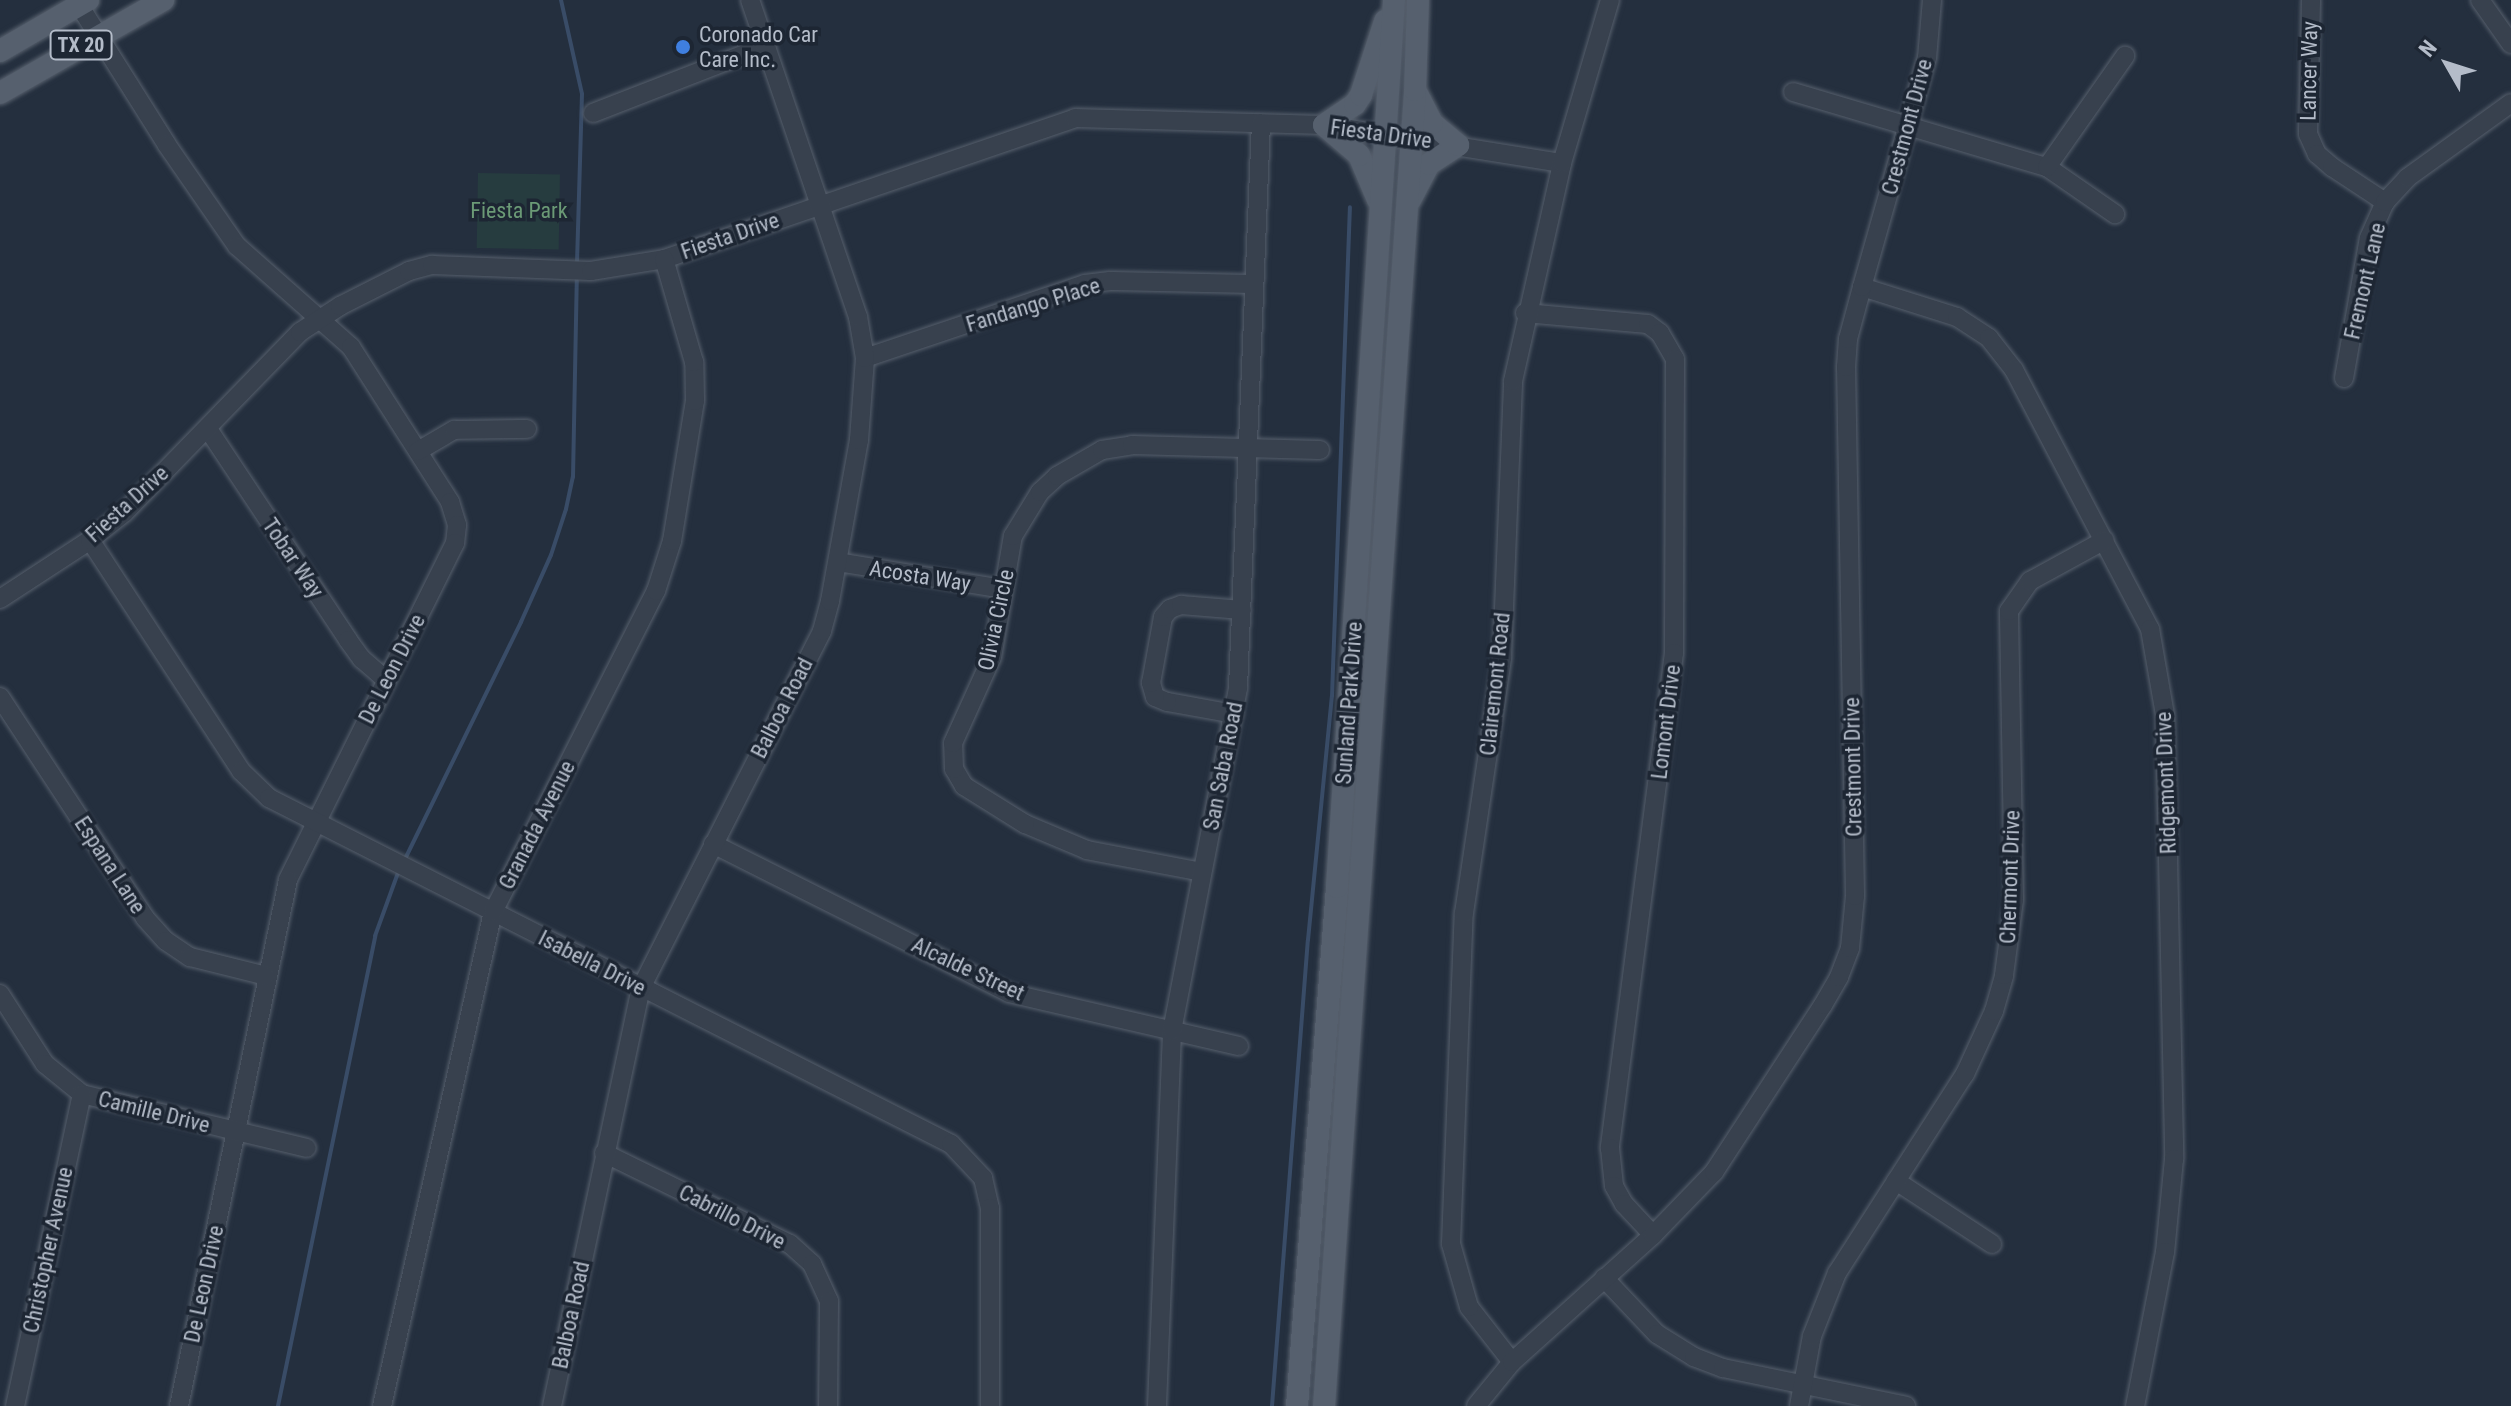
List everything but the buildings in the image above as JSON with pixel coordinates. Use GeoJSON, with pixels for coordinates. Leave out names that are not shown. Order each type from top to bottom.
{"type":"FeatureCollection","features":[{"type":"Feature","properties":{"kind":"main road","name":"TX 20"},"geometry":{"type":"LineString","coordinates":[[0,93],[163,0]]}},
{"type":"Feature","properties":{"kind":"main road"},"geometry":{"type":"LineString","coordinates":[[1382,213],[1369,172],[1359,155],[1324,125],[1355,104],[1361,95],[1393,0]]}},
{"type":"Feature","properties":{"kind":"main road","name":"Sunland Park Drive"},"geometry":{"type":"LineString","coordinates":[[1297,1406],[1337,887],[1387,134],[1393,0]]}},
{"type":"Feature","properties":{"kind":"main road","name":"Sunland Park Drive"},"geometry":{"type":"LineString","coordinates":[[1324,1406],[1409,138],[1415,90],[1418,0]]}},
{"type":"Feature","properties":{"kind":"main road","name":"TX 20"},"geometry":{"type":"LineString","coordinates":[[0,51],[83,3]]}},
{"type":"Feature","properties":{"kind":"main road"},"geometry":{"type":"LineString","coordinates":[[1405,209],[1429,164],[1458,145],[1432,123],[1415,90]]}},
{"type":"Feature","properties":{"kind":"street","name":"Balboa Road"},"geometry":{"type":"LineString","coordinates":[[552,1406],[641,988],[822,631],[838,562],[861,427],[865,358],[858,317],[750,0]]}},
{"type":"Feature","properties":{"kind":"street","name":"Crestmont Drive"},"geometry":{"type":"LineString","coordinates":[[1476,1406],[1512,1362],[1653,1235],[1714,1172],[1823,1005],[1839,977],[1850,948],[1855,896],[1848,339],[1927,58],[1932,0]]}},
{"type":"Feature","properties":{"kind":"street","name":"Lancer Way"},"geometry":{"type":"LineString","coordinates":[[2311,0],[2308,134],[2317,154],[2385,202]]}},
{"type":"Feature","properties":{"kind":"street"},"geometry":{"type":"LineString","coordinates":[[2480,0],[2511,44]]}},
{"type":"Feature","properties":{"kind":"street","name":"Clairemont Road"},"geometry":{"type":"LineString","coordinates":[[1512,1362],[1469,1307],[1451,1244],[1464,913],[1502,658],[1513,381],[1525,313],[1605,2]]}},
{"type":"Feature","properties":{"kind":"street","name":"De Leon Drive"},"geometry":{"type":"LineString","coordinates":[[83,3],[97,35],[237,246],[351,347],[450,502],[457,525],[455,543],[288,880],[179,1406]]}},
{"type":"Feature","properties":{"kind":"street"},"geometry":{"type":"LineString","coordinates":[[593,113],[766,46]]}},
{"type":"Feature","properties":{"kind":"street"},"geometry":{"type":"LineString","coordinates":[[2047,167],[2125,56]]}},
{"type":"Feature","properties":{"kind":"street"},"geometry":{"type":"LineString","coordinates":[[1793,92],[2047,167],[2115,214]]}},
{"type":"Feature","properties":{"kind":"street","name":"Fremont Lane"},"geometry":{"type":"LineString","coordinates":[[2344,378],[2369,238],[2385,202],[2407,178],[2511,103]]}},
{"type":"Feature","properties":{"kind":"street","name":"Fiesta Drive"},"geometry":{"type":"LineString","coordinates":[[0,599],[90,540],[125,512],[300,332],[319,318],[409,271],[432,265],[585,269],[664,259],[1075,118],[1324,125],[1562,163]]}},
{"type":"Feature","properties":{"kind":"street","name":"San Saba Road"},"geometry":{"type":"LineString","coordinates":[[1157,1406],[1172,1031],[1234,714],[1242,610],[1261,123]]}},
{"type":"Feature","properties":{"kind":"street","name":"Granada Avenue"},"geometry":{"type":"LineString","coordinates":[[382,1406],[493,912],[656,591],[672,541],[695,401],[694,362],[664,259]]}},
{"type":"Feature","properties":{"kind":"street","name":"Fandango Place"},"geometry":{"type":"LineString","coordinates":[[865,358],[1085,284],[1110,281],[1254,284]]}},
{"type":"Feature","properties":{"kind":"street","name":"Ridgemont Drive"},"geometry":{"type":"LineString","coordinates":[[1862,287],[1957,317],[1989,338],[2014,370],[2150,629],[2165,715],[2174,1159],[2165,1252],[2135,1406]]}},
{"type":"Feature","properties":{"kind":"street","name":"Lomont Drive"},"geometry":{"type":"LineString","coordinates":[[1525,313],[1648,324],[1660,333],[1675,359],[1674,653],[1610,1148],[1614,1186],[1624,1204],[1653,1235]]}},
{"type":"Feature","properties":{"kind":"street","name":"Tobar Way"},"geometry":{"type":"LineString","coordinates":[[208,429],[348,640],[362,659],[386,680]]}},
{"type":"Feature","properties":{"kind":"street"},"geometry":{"type":"LineString","coordinates":[[418,451],[454,430],[527,429]]}},
{"type":"Feature","properties":{"kind":"street","name":"Olivia Circle"},"geometry":{"type":"LineString","coordinates":[[1202,872],[1087,850],[1025,824],[964,786],[954,769],[953,743],[992,657],[1013,536],[1040,492],[1077,462],[1102,450],[1132,445],[1320,450]]}},
{"type":"Feature","properties":{"kind":"street","name":"Isabella Drive"},"geometry":{"type":"LineString","coordinates":[[90,540],[241,771],[269,798],[951,1144],[983,1178],[990,1208],[990,1406]]}},
{"type":"Feature","properties":{"kind":"street","name":"Chermont Drive"},"geometry":{"type":"LineString","coordinates":[[1799,1406],[1812,1336],[1837,1273],[1965,1074],[1994,1011],[2004,975],[2014,900],[2009,611],[2030,581],[2105,540]]}},
{"type":"Feature","properties":{"kind":"street","name":"Acosta Way"},"geometry":{"type":"LineString","coordinates":[[838,562],[1003,589]]}},
{"type":"Feature","properties":{"kind":"street"},"geometry":{"type":"LineString","coordinates":[[1234,714],[1167,702],[1155,697],[1151,683],[1163,617],[1170,609],[1181,605],[1242,610]]}},
{"type":"Feature","properties":{"kind":"street","name":"Espana Lane"},"geometry":{"type":"LineString","coordinates":[[0,697],[145,918],[166,941],[190,957],[266,976]]}},
{"type":"Feature","properties":{"kind":"street","name":"Alcalde Street"},"geometry":{"type":"LineString","coordinates":[[713,844],[1009,993],[1239,1046]]}},
{"type":"Feature","properties":{"kind":"street","name":"Camille Drive"},"geometry":{"type":"LineString","coordinates":[[0,994],[45,1064],[82,1094],[307,1148]]}},
{"type":"Feature","properties":{"kind":"street","name":"Christopher Avenue"},"geometry":{"type":"LineString","coordinates":[[15,1406],[82,1094]]}},
{"type":"Feature","properties":{"kind":"street","name":"Cabrillo Drive"},"geometry":{"type":"LineString","coordinates":[[604,1153],[790,1244],[812,1264],[829,1301],[828,1406]]}},
{"type":"Feature","properties":{"kind":"street"},"geometry":{"type":"LineString","coordinates":[[1896,1181],[1992,1244]]}},
{"type":"Feature","properties":{"kind":"street"},"geometry":{"type":"LineString","coordinates":[[1604,1278],[1657,1334],[1694,1357],[1723,1368],[1906,1406]]}},
{"type":"Feature","properties":{"kind":"green space","name":"Fiesta Park"},"geometry":{"type":"Polygon","coordinates":[[[478,173],[560,174],[559,249],[477,248],[478,173]]]}},
{"type":"Feature","properties":{"kind":"waterway"},"geometry":{"type":"LineString","coordinates":[[561,0],[582,94],[577,263]]}},
{"type":"Feature","properties":{"kind":"waterway"},"geometry":{"type":"LineString","coordinates":[[1272,1406],[1308,940],[1332,696],[1350,207]]}},
{"type":"Feature","properties":{"kind":"waterway"},"geometry":{"type":"LineString","coordinates":[[405,859],[521,622],[551,555],[566,509],[573,477],[577,276]]}},
{"type":"Feature","properties":{"kind":"waterway"},"geometry":{"type":"LineString","coordinates":[[278,1406],[375,936],[399,870]]}},
{"type":"Feature","properties":{"kind":"place","name":"Coronado Car Care Inc."},"geometry":{"type":"Point","coordinates":[683,47]}}]}
